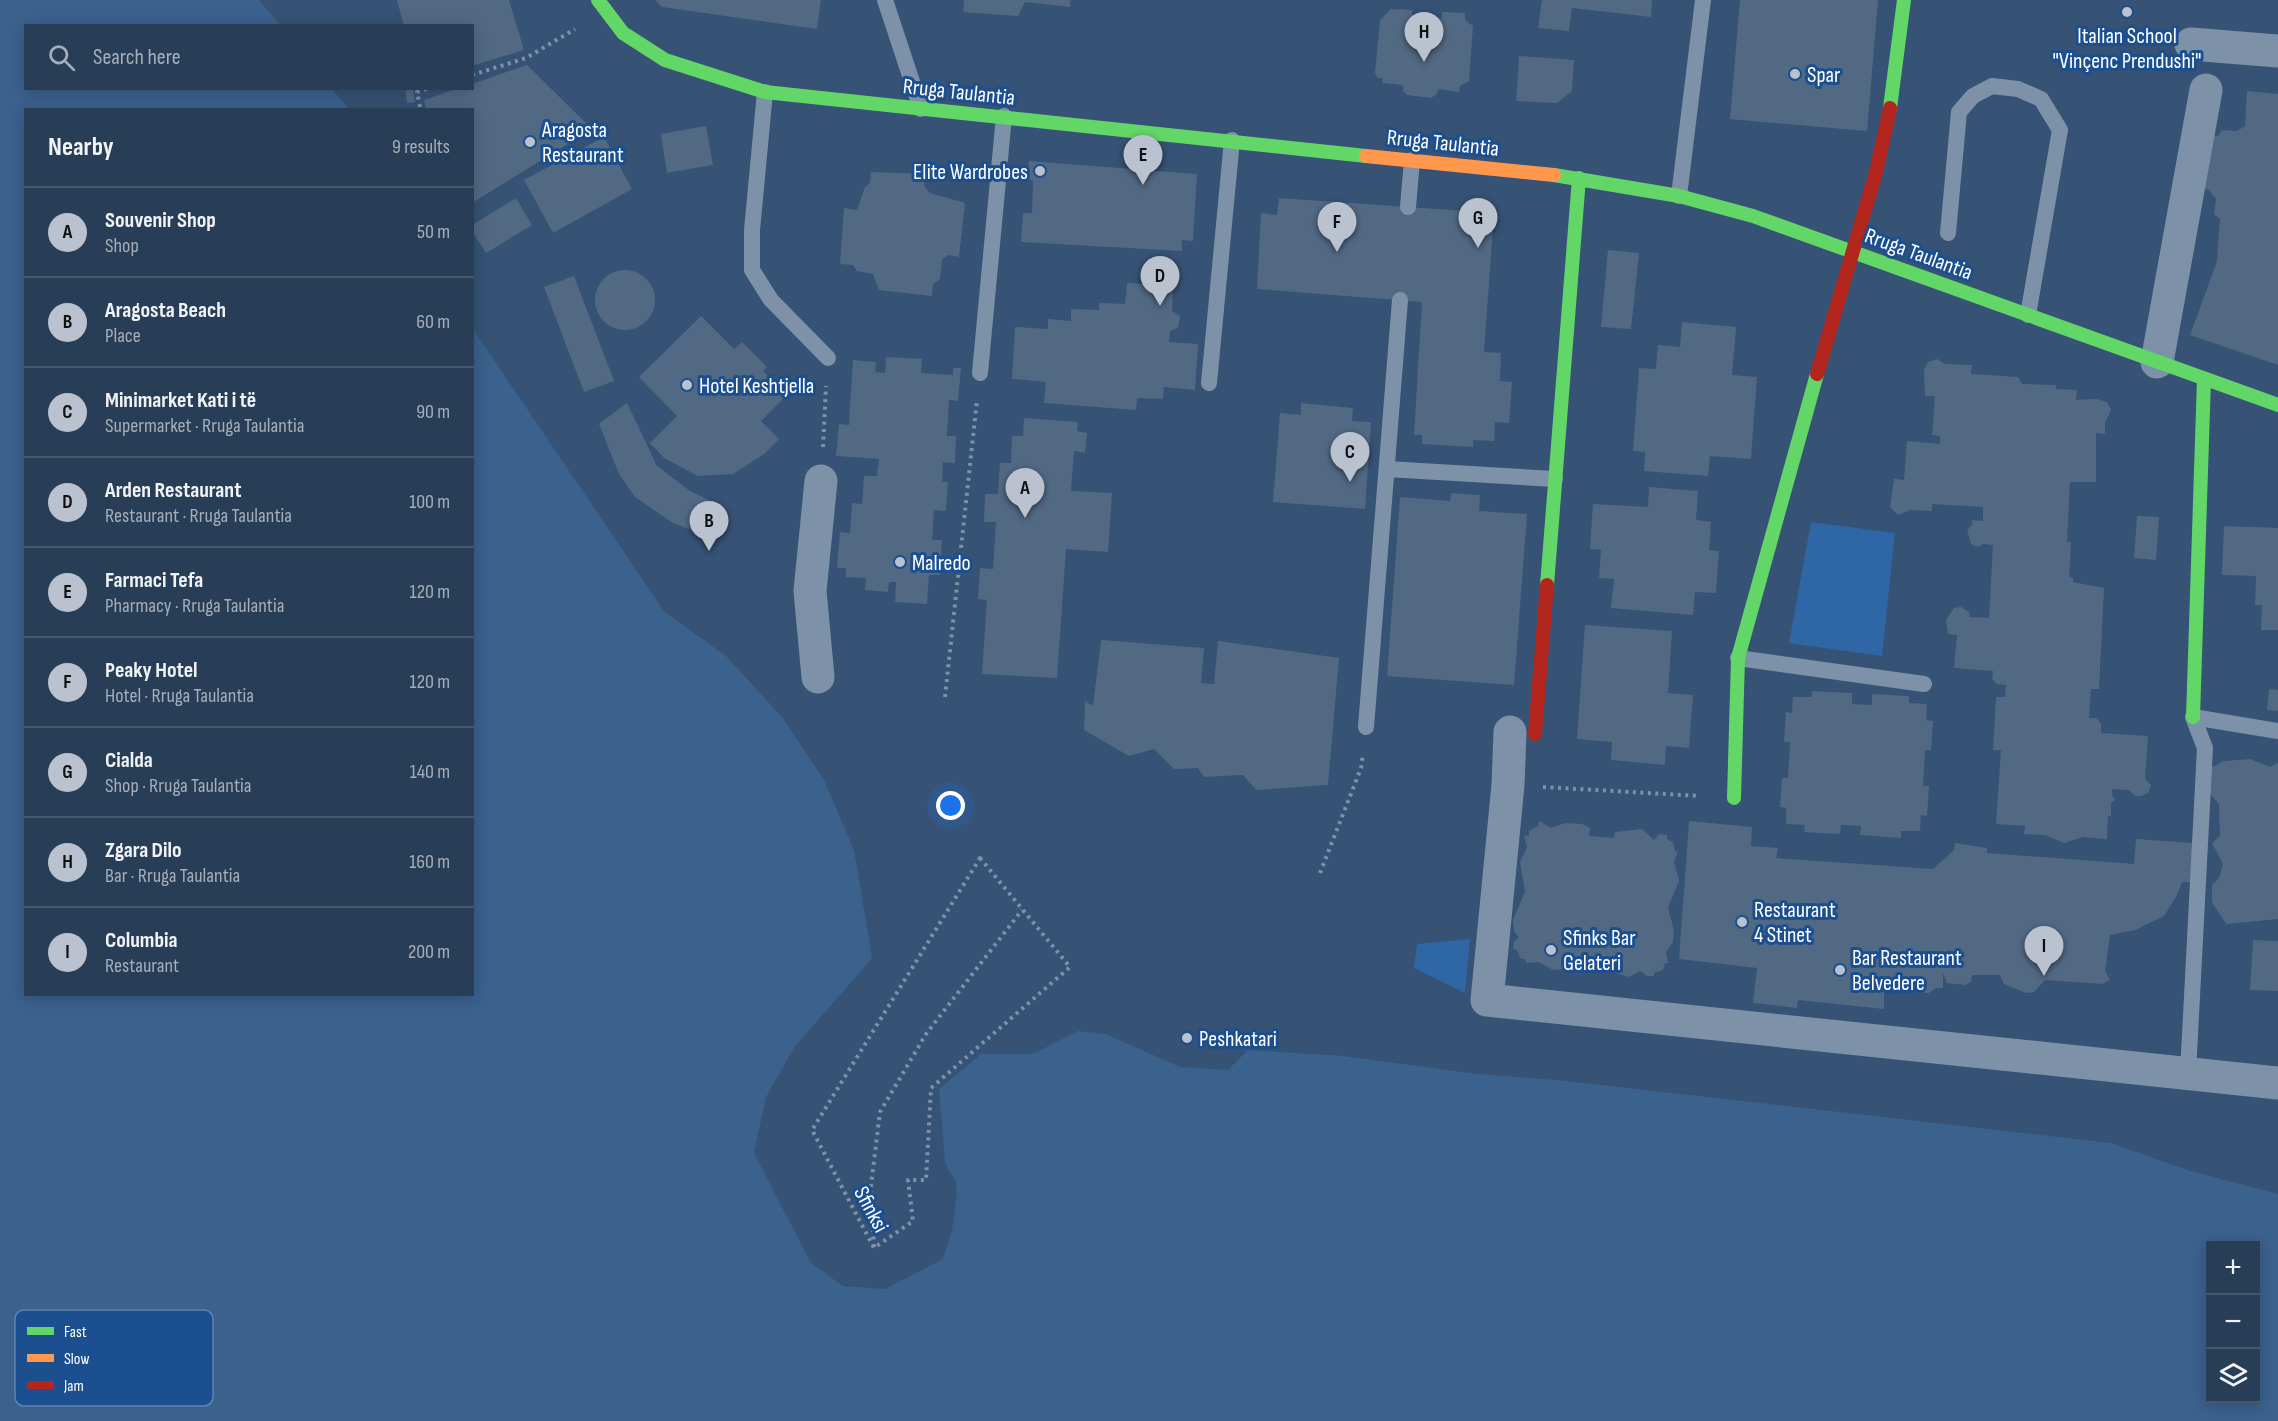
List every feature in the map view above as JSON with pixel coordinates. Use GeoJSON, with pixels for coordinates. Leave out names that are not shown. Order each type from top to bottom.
{"type":"FeatureCollection","features":[{"type":"Feature","properties":{"kind":"main road","name":"Rruga Taulantia"},"geometry":{"type":"LineString","coordinates":[[598,0],[623,33],[665,60],[765,92],[1579,178],[1679,196],[1753,216],[1851,250],[2278,405]]}},
{"type":"Feature","properties":{"kind":"main road"},"geometry":{"type":"LineString","coordinates":[[1734,798],[1738,658],[1851,250],[1876,172],[1890,108],[1904,0]]}},
{"type":"Feature","properties":{"kind":"main road"},"geometry":{"type":"LineString","coordinates":[[1523,733],[1555,479],[1579,178]]}},
{"type":"Feature","properties":{"kind":"main road"},"geometry":{"type":"LineString","coordinates":[[2193,717],[2204,379]]}},
{"type":"Feature","properties":{"kind":"street"},"geometry":{"type":"LineString","coordinates":[[2191,44],[2278,51]]}},
{"type":"Feature","properties":{"kind":"street"},"geometry":{"type":"LineString","coordinates":[[2157,362],[2206,90]]}},
{"type":"Feature","properties":{"kind":"street"},"geometry":{"type":"LineString","coordinates":[[818,677],[810,591],[821,481]]}},
{"type":"Feature","properties":{"kind":"street"},"geometry":{"type":"LineString","coordinates":[[1523,733],[1508,785],[1487,1000],[2278,1083]]}},
{"type":"Feature","properties":{"kind":"lane"},"geometry":{"type":"LineString","coordinates":[[885,0],[921,109]]}},
{"type":"Feature","properties":{"kind":"lane"},"geometry":{"type":"LineString","coordinates":[[1679,196],[1703,0]]}},
{"type":"Feature","properties":{"kind":"lane"},"geometry":{"type":"LineString","coordinates":[[1948,233],[1959,112],[1973,96],[1992,86],[2018,89],[2041,99],[2060,130],[2028,315]]}},
{"type":"Feature","properties":{"kind":"lane"},"geometry":{"type":"LineString","coordinates":[[765,92],[752,230],[752,270],[771,300],[828,358]]}},
{"type":"Feature","properties":{"kind":"lane"},"geometry":{"type":"LineString","coordinates":[[980,373],[1004,116]]}},
{"type":"Feature","properties":{"kind":"lane"},"geometry":{"type":"LineString","coordinates":[[1209,383],[1232,141]]}},
{"type":"Feature","properties":{"kind":"lane"},"geometry":{"type":"LineString","coordinates":[[1408,207],[1412,160]]}},
{"type":"Feature","properties":{"kind":"lane"},"geometry":{"type":"LineString","coordinates":[[1366,727],[1400,300]]}},
{"type":"Feature","properties":{"kind":"lane"},"geometry":{"type":"LineString","coordinates":[[1387,469],[1555,479]]}},
{"type":"Feature","properties":{"kind":"lane"},"geometry":{"type":"LineString","coordinates":[[1738,658],[1924,684]]}},
{"type":"Feature","properties":{"kind":"lane"},"geometry":{"type":"LineString","coordinates":[[2193,717],[2278,731]]}},
{"type":"Feature","properties":{"kind":"lane"},"geometry":{"type":"LineString","coordinates":[[2188,1073],[2205,748],[2193,717]]}},
{"type":"Feature","properties":{"kind":"path"},"geometry":{"type":"LineString","coordinates":[[474,74],[526,58],[578,28]]}},
{"type":"Feature","properties":{"kind":"path"},"geometry":{"type":"LineString","coordinates":[[420,108],[417,92],[423,90]]}},
{"type":"Feature","properties":{"kind":"path"},"geometry":{"type":"LineString","coordinates":[[821,481],[828,358]]}},
{"type":"Feature","properties":{"kind":"path"},"geometry":{"type":"LineString","coordinates":[[945,697],[980,373]]}},
{"type":"Feature","properties":{"kind":"path"},"geometry":{"type":"LineString","coordinates":[[1320,873],[1361,768],[1366,727]]}},
{"type":"Feature","properties":{"kind":"path"},"geometry":{"type":"LineString","coordinates":[[1508,785],[1734,798]]}},
{"type":"Feature","properties":{"kind":"path","name":"Sfinksi"},"geometry":{"type":"LineString","coordinates":[[980,858],[1070,967],[931,1088],[927,1180],[908,1180],[913,1221],[874,1248],[812,1130],[980,858]]}},
{"type":"Feature","properties":{"kind":"path"},"geometry":{"type":"LineString","coordinates":[[874,1248],[871,1186],[880,1112],[926,1034],[1022,910]]}},
{"type":"Feature","properties":{"kind":"shaded area"},"geometry":{"type":"Polygon","coordinates":[[[0,0],[259,0],[279,24],[24,24],[24,90],[333,90],[348,108],[24,108],[24,996],[474,996],[474,330],[664,611],[726,656],[783,718],[824,780],[854,850],[872,958],[794,1048],[766,1097],[754,1153],[811,1263],[843,1286],[885,1289],[943,1259],[952,1230],[957,1194],[956,1182],[945,1163],[939,1089],[981,1054],[1033,1054],[1078,1031],[1106,1034],[1180,1067],[1228,1070],[1248,1050],[1344,1056],[1469,1073],[1566,1081],[2111,1143],[2187,1170],[2278,1194],[2278,1421],[0,1421],[0,0]]]}},
{"type":"Feature","properties":{"kind":"shaded area"},"geometry":{"type":"Polygon","coordinates":[[[1811,522],[1895,533],[1882,656],[1789,643],[1811,522]]]}},
{"type":"Feature","properties":{"kind":"shaded area"},"geometry":{"type":"Polygon","coordinates":[[[1470,939],[1465,993],[1414,968],[1417,944],[1470,939]]]}},
{"type":"Feature","properties":{"kind":"building"},"geometry":{"type":"Polygon","coordinates":[[[397,0],[509,0],[524,50],[474,65],[474,24],[403,24],[397,0]]]}},
{"type":"Feature","properties":{"kind":"building"},"geometry":{"type":"Polygon","coordinates":[[[655,0],[821,0],[817,29],[662,7],[655,0]]]}},
{"type":"Feature","properties":{"kind":"building"},"geometry":{"type":"Polygon","coordinates":[[[964,0],[1071,0],[1070,7],[1025,2],[1018,16],[963,12],[964,0]]]}},
{"type":"Feature","properties":{"kind":"building"},"geometry":{"type":"Polygon","coordinates":[[[1542,0],[1652,0],[1651,17],[1572,8],[1569,31],[1538,28],[1542,0]]]}},
{"type":"Feature","properties":{"kind":"building"},"geometry":{"type":"Polygon","coordinates":[[[1740,0],[1878,0],[1867,131],[1730,119],[1740,0]]]}},
{"type":"Feature","properties":{"kind":"building"},"geometry":{"type":"Polygon","coordinates":[[[1391,9],[1412,10],[1412,17],[1442,18],[1442,12],[1465,13],[1465,20],[1473,26],[1469,81],[1460,86],[1459,92],[1438,89],[1437,94],[1431,98],[1407,95],[1403,91],[1403,85],[1382,83],[1383,78],[1378,78],[1375,73],[1380,20],[1391,9]]]}},
{"type":"Feature","properties":{"kind":"building"},"geometry":{"type":"Polygon","coordinates":[[[1519,56],[1574,60],[1572,91],[1557,103],[1516,101],[1519,56]]]}},
{"type":"Feature","properties":{"kind":"building"},"geometry":{"type":"Polygon","coordinates":[[[527,65],[592,129],[474,202],[474,108],[426,108],[424,100],[452,90],[474,90],[474,83],[527,65]]]}},
{"type":"Feature","properties":{"kind":"building"},"geometry":{"type":"Polygon","coordinates":[[[405,90],[413,90],[415,102],[407,103],[405,90]]]}},
{"type":"Feature","properties":{"kind":"building"},"geometry":{"type":"Polygon","coordinates":[[[2247,91],[2278,94],[2278,365],[2190,335],[2217,261],[2220,219],[2214,214],[2216,199],[2209,190],[2197,188],[2206,134],[2218,136],[2222,130],[2237,131],[2245,126],[2247,91]]]}},
{"type":"Feature","properties":{"kind":"building"},"geometry":{"type":"Polygon","coordinates":[[[706,126],[713,165],[667,173],[661,134],[706,126]]]}},
{"type":"Feature","properties":{"kind":"building"},"geometry":{"type":"Polygon","coordinates":[[[604,137],[632,189],[553,233],[524,180],[604,137]]]}},
{"type":"Feature","properties":{"kind":"building"},"geometry":{"type":"Polygon","coordinates":[[[1029,161],[1197,174],[1193,241],[1182,240],[1182,251],[1021,242],[1023,213],[1032,213],[1033,180],[1027,180],[1029,161]]]}},
{"type":"Feature","properties":{"kind":"building"},"geometry":{"type":"Polygon","coordinates":[[[871,172],[924,174],[924,186],[930,193],[965,203],[959,257],[948,255],[942,260],[940,279],[933,284],[932,296],[879,290],[873,274],[857,271],[853,265],[840,264],[844,208],[857,210],[865,187],[870,183],[871,172]]]}},
{"type":"Feature","properties":{"kind":"building"},"geometry":{"type":"Polygon","coordinates":[[[516,198],[532,225],[486,253],[474,234],[474,224],[516,198]]]}},
{"type":"Feature","properties":{"kind":"building"},"geometry":{"type":"Polygon","coordinates":[[[1279,198],[1494,213],[1484,352],[1501,353],[1500,381],[1512,382],[1509,423],[1495,422],[1494,441],[1473,440],[1473,447],[1422,444],[1422,435],[1414,435],[1422,302],[1257,289],[1261,213],[1277,215],[1279,198]]]}},
{"type":"Feature","properties":{"kind":"building"},"geometry":{"type":"Polygon","coordinates":[[[1608,250],[1639,253],[1631,329],[1601,327],[1608,250]]]}},
{"type":"Feature","properties":{"kind":"building"},"geometry":{"type":"Polygon","coordinates":[[[619,270],[631,270],[642,275],[650,283],[655,300],[653,312],[642,325],[631,330],[619,330],[608,325],[600,317],[595,306],[595,294],[600,283],[608,275],[619,270]]]}},
{"type":"Feature","properties":{"kind":"building"},"geometry":{"type":"Polygon","coordinates":[[[574,276],[614,381],[584,392],[544,287],[574,276]]]}},
{"type":"Feature","properties":{"kind":"building"},"geometry":{"type":"Polygon","coordinates":[[[1127,283],[1173,286],[1172,311],[1180,316],[1178,328],[1170,331],[1169,342],[1198,344],[1195,390],[1164,387],[1163,399],[1137,398],[1136,410],[1044,403],[1046,382],[1012,379],[1015,327],[1048,329],[1048,319],[1071,321],[1071,309],[1099,310],[1099,303],[1125,304],[1127,283]]]}},
{"type":"Feature","properties":{"kind":"building"},"geometry":{"type":"Polygon","coordinates":[[[701,316],[734,349],[742,342],[767,367],[763,371],[787,395],[761,421],[779,439],[764,454],[733,474],[698,476],[664,458],[650,443],[677,416],[639,377],[701,316]]]}},
{"type":"Feature","properties":{"kind":"building"},"geometry":{"type":"Polygon","coordinates":[[[1682,322],[1736,327],[1732,375],[1757,377],[1751,459],[1710,456],[1708,476],[1644,471],[1645,452],[1633,451],[1639,368],[1656,369],[1658,345],[1680,347],[1682,322]]]}},
{"type":"Feature","properties":{"kind":"building"},"geometry":{"type":"Polygon","coordinates":[[[886,357],[922,359],[921,373],[953,375],[953,368],[961,368],[958,401],[949,400],[947,436],[956,436],[955,463],[943,462],[942,482],[948,482],[946,511],[934,510],[932,540],[942,540],[940,575],[929,575],[927,604],[895,602],[896,582],[889,582],[888,592],[865,590],[866,578],[846,577],[846,568],[837,568],[840,532],[850,533],[852,503],[862,504],[864,476],[877,476],[879,459],[836,456],[839,424],[849,425],[853,360],[876,362],[875,372],[885,373],[886,357]]]}},
{"type":"Feature","properties":{"kind":"building"},"geometry":{"type":"Polygon","coordinates":[[[1937,359],[1945,364],[1972,365],[1971,374],[2018,377],[2022,384],[2056,385],[2056,389],[2077,390],[2076,400],[2097,399],[2107,402],[2111,410],[2105,423],[2105,434],[2096,433],[2096,482],[2070,482],[2067,542],[2071,542],[2069,577],[2073,578],[2073,582],[2104,588],[2099,689],[2091,689],[2089,718],[2096,718],[2101,723],[2101,733],[2148,736],[2145,779],[2151,785],[2148,793],[2141,796],[2135,796],[2129,790],[2112,789],[2115,800],[2111,803],[2111,816],[2108,816],[2107,839],[2083,837],[2064,843],[2045,835],[2024,834],[2025,826],[1996,824],[2001,750],[1993,750],[1996,697],[2005,697],[2006,685],[1997,684],[1992,679],[1993,671],[1954,668],[1957,635],[1948,634],[1946,620],[1954,608],[1961,607],[1969,612],[1970,617],[1989,618],[1993,545],[1983,544],[1978,547],[1971,544],[1967,530],[1972,525],[1972,520],[1983,521],[1983,507],[1932,504],[1932,511],[1910,510],[1898,515],[1890,507],[1894,479],[1904,480],[1907,441],[1940,444],[1940,436],[1932,435],[1935,396],[1925,396],[1924,370],[1928,362],[1937,359]]]}},
{"type":"Feature","properties":{"kind":"building"},"geometry":{"type":"Polygon","coordinates":[[[627,403],[657,466],[690,491],[709,500],[705,535],[673,523],[635,497],[619,474],[599,424],[627,403]]]}},
{"type":"Feature","properties":{"kind":"building"},"geometry":{"type":"Polygon","coordinates":[[[1301,403],[1353,408],[1352,421],[1371,422],[1365,509],[1273,502],[1280,413],[1301,415],[1301,403]]]}},
{"type":"Feature","properties":{"kind":"building"},"geometry":{"type":"Polygon","coordinates":[[[1024,418],[1078,422],[1077,431],[1087,433],[1085,453],[1074,451],[1071,491],[1112,493],[1108,552],[1066,549],[1057,678],[982,674],[987,600],[978,599],[980,568],[993,569],[996,522],[984,522],[985,494],[998,494],[1000,463],[1011,463],[1012,436],[1023,436],[1024,418]]]}},
{"type":"Feature","properties":{"kind":"building"},"geometry":{"type":"Polygon","coordinates":[[[1649,487],[1698,491],[1696,520],[1711,522],[1709,550],[1719,551],[1716,593],[1695,592],[1693,615],[1611,608],[1614,579],[1599,578],[1601,550],[1590,549],[1593,504],[1648,507],[1649,487]]]}},
{"type":"Feature","properties":{"kind":"building"},"geometry":{"type":"Polygon","coordinates":[[[1451,493],[1480,495],[1479,511],[1527,514],[1514,685],[1387,676],[1400,497],[1450,501],[1451,493]]]}},
{"type":"Feature","properties":{"kind":"building"},"geometry":{"type":"Polygon","coordinates":[[[2137,516],[2159,517],[2156,560],[2134,558],[2137,516]]]}},
{"type":"Feature","properties":{"kind":"building"},"geometry":{"type":"Polygon","coordinates":[[[2224,526],[2278,528],[2278,630],[2261,630],[2262,605],[2255,605],[2256,576],[2222,575],[2224,526]]]}},
{"type":"Feature","properties":{"kind":"building"},"geometry":{"type":"Polygon","coordinates":[[[1585,625],[1672,631],[1668,693],[1693,695],[1689,748],[1666,746],[1665,765],[1611,760],[1612,742],[1577,739],[1585,625]]]}},
{"type":"Feature","properties":{"kind":"building"},"geometry":{"type":"Polygon","coordinates":[[[1101,640],[1204,648],[1201,683],[1214,684],[1218,641],[1339,658],[1328,785],[1256,790],[1243,775],[1204,777],[1198,768],[1174,769],[1154,749],[1129,756],[1084,730],[1085,701],[1093,706],[1101,640]]]}},
{"type":"Feature","properties":{"kind":"building"},"geometry":{"type":"Polygon","coordinates":[[[2269,689],[2278,690],[2278,711],[2267,710],[2269,689]]]}},
{"type":"Feature","properties":{"kind":"building"},"geometry":{"type":"Polygon","coordinates":[[[1812,691],[1852,693],[1852,704],[1872,705],[1872,694],[1909,696],[1909,703],[1927,704],[1926,720],[1933,721],[1931,750],[1925,750],[1923,786],[1929,786],[1927,816],[1921,815],[1920,831],[1901,831],[1901,838],[1860,835],[1861,826],[1841,825],[1840,834],[1804,832],[1805,825],[1786,824],[1786,808],[1780,807],[1782,778],[1788,778],[1790,742],[1784,742],[1786,712],[1792,713],[1793,697],[1812,697],[1812,691]]]}},
{"type":"Feature","properties":{"kind":"building"},"geometry":{"type":"Polygon","coordinates":[[[2250,759],[2270,767],[2278,763],[2278,919],[2226,924],[2212,902],[2212,885],[2219,878],[2223,864],[2212,843],[2220,836],[2219,804],[2206,789],[2208,769],[2224,761],[2250,759]]]}},
{"type":"Feature","properties":{"kind":"building"},"geometry":{"type":"Polygon","coordinates":[[[1539,821],[1551,828],[1565,823],[1582,824],[1590,828],[1589,836],[1614,838],[1615,832],[1642,829],[1654,840],[1659,834],[1667,835],[1667,839],[1673,842],[1675,851],[1678,851],[1674,862],[1679,881],[1668,908],[1674,930],[1673,942],[1666,952],[1668,963],[1665,963],[1663,970],[1654,973],[1654,976],[1647,976],[1640,971],[1629,977],[1596,967],[1553,970],[1538,962],[1526,963],[1526,960],[1520,958],[1517,950],[1513,949],[1514,942],[1519,937],[1514,931],[1513,920],[1525,892],[1520,862],[1527,847],[1524,835],[1529,836],[1529,831],[1538,826],[1539,821]]]}},
{"type":"Feature","properties":{"kind":"building"},"geometry":{"type":"Polygon","coordinates":[[[1689,821],[1752,827],[1751,846],[1778,848],[1776,858],[1933,869],[1954,850],[1955,843],[1987,848],[1987,853],[2134,864],[2136,839],[2193,843],[2193,882],[2182,882],[2164,916],[2135,930],[2110,935],[2105,971],[2110,980],[2103,984],[2045,980],[2034,992],[2026,993],[2004,984],[2000,975],[1972,975],[1971,982],[1965,985],[1947,983],[1943,973],[1943,988],[1936,988],[1929,993],[1884,990],[1884,1009],[1798,1000],[1797,1008],[1753,1003],[1757,968],[1679,959],[1689,821]]]}},
{"type":"Feature","properties":{"kind":"building"},"geometry":{"type":"Polygon","coordinates":[[[2253,940],[2278,941],[2278,991],[2250,990],[2253,940]]]}},
{"type":"Feature","properties":{"kind":"traffic: fast"},"geometry":{"type":"LineString","coordinates":[[598,0],[623,33],[665,60],[765,92],[1366,156]]}},
{"type":"Feature","properties":{"kind":"traffic: fast"},"geometry":{"type":"LineString","coordinates":[[1890,108],[1904,0]]}},
{"type":"Feature","properties":{"kind":"traffic: fast"},"geometry":{"type":"LineString","coordinates":[[1554,175],[1679,196],[1753,216],[2278,405]]}},
{"type":"Feature","properties":{"kind":"traffic: fast"},"geometry":{"type":"LineString","coordinates":[[1547,585],[1579,178]]}},
{"type":"Feature","properties":{"kind":"traffic: fast"},"geometry":{"type":"LineString","coordinates":[[1734,798],[1738,658],[1817,374]]}},
{"type":"Feature","properties":{"kind":"traffic: fast"},"geometry":{"type":"LineString","coordinates":[[2193,717],[2204,379]]}},
{"type":"Feature","properties":{"kind":"traffic: slow"},"geometry":{"type":"LineString","coordinates":[[1366,156],[1554,175]]}},
{"type":"Feature","properties":{"kind":"traffic: jam"},"geometry":{"type":"LineString","coordinates":[[1817,374],[1876,172],[1890,108]]}},
{"type":"Feature","properties":{"kind":"traffic: jam"},"geometry":{"type":"LineString","coordinates":[[1535,734],[1547,585]]}},
{"type":"Feature","properties":{"kind":"place","name":"Italian School \"Vinçenc Prendushi\""},"geometry":{"type":"Point","coordinates":[2127,12]}},
{"type":"Feature","properties":{"kind":"place","name":"Zgara Dilo"},"geometry":{"type":"Point","coordinates":[1424,62]}},
{"type":"Feature","properties":{"kind":"place","name":"Spar"},"geometry":{"type":"Point","coordinates":[1795,74]}},
{"type":"Feature","properties":{"kind":"place","name":"Aragosta Restaurant"},"geometry":{"type":"Point","coordinates":[530,142]}},
{"type":"Feature","properties":{"kind":"place","name":"Elite Wardrobes"},"geometry":{"type":"Point","coordinates":[1040,171]}},
{"type":"Feature","properties":{"kind":"place","name":"Farmaci Tefa"},"geometry":{"type":"Point","coordinates":[1143,185]}},
{"type":"Feature","properties":{"kind":"place","name":"Cialda"},"geometry":{"type":"Point","coordinates":[1478,248]}},
{"type":"Feature","properties":{"kind":"place","name":"Peaky Hotel"},"geometry":{"type":"Point","coordinates":[1337,252]}},
{"type":"Feature","properties":{"kind":"place","name":"Arden Restaurant"},"geometry":{"type":"Point","coordinates":[1160,306]}},
{"type":"Feature","properties":{"kind":"place","name":"Hotel Keshtjella"},"geometry":{"type":"Point","coordinates":[687,385]}},
{"type":"Feature","properties":{"kind":"place","name":"Minimarket Kati i të"},"geometry":{"type":"Point","coordinates":[1350,482]}},
{"type":"Feature","properties":{"kind":"place","name":"Souvenir Shop"},"geometry":{"type":"Point","coordinates":[1025,518]}},
{"type":"Feature","properties":{"kind":"place","name":"Aragosta Beach"},"geometry":{"type":"Point","coordinates":[709,551]}},
{"type":"Feature","properties":{"kind":"place","name":"Malredo"},"geometry":{"type":"Point","coordinates":[900,562]}},
{"type":"Feature","properties":{"kind":"place","name":"Restaurant 4 Stinet"},"geometry":{"type":"Point","coordinates":[1742,922]}},
{"type":"Feature","properties":{"kind":"place","name":"Sfinks Bar Gelateri"},"geometry":{"type":"Point","coordinates":[1551,950]}},
{"type":"Feature","properties":{"kind":"place","name":"Bar Restaurant Belvedere"},"geometry":{"type":"Point","coordinates":[1840,970]}},
{"type":"Feature","properties":{"kind":"place","name":"Columbia"},"geometry":{"type":"Point","coordinates":[2044,976]}},
{"type":"Feature","properties":{"kind":"place","name":"Peshkatari"},"geometry":{"type":"Point","coordinates":[1187,1038]}}]}
